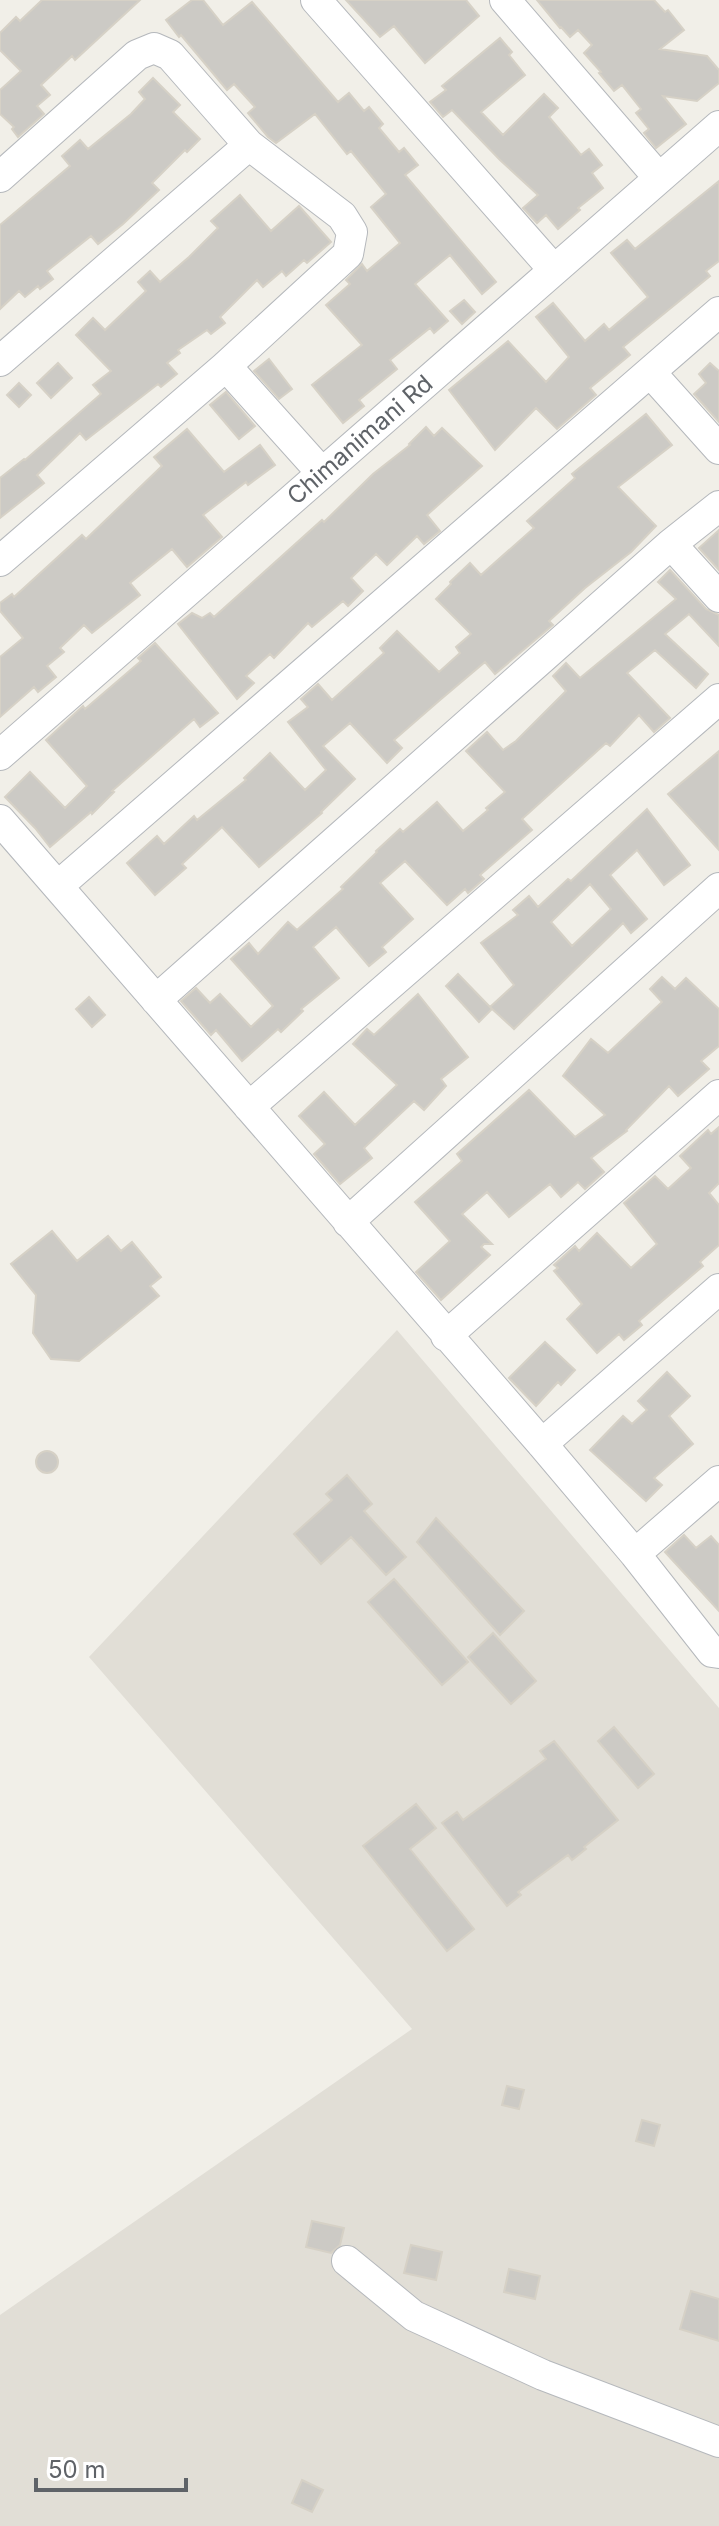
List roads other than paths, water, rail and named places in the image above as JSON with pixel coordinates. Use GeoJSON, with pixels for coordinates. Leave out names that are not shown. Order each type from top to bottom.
{"type":"FeatureCollection","features":[{"type":"Feature","properties":{"kind":"street"},"geometry":{"type":"LineString","coordinates":[[316,0],[554,270]]}},
{"type":"Feature","properties":{"kind":"street"},"geometry":{"type":"LineString","coordinates":[[505,0],[659,178]]}},
{"type":"Feature","properties":{"kind":"street"},"geometry":{"type":"LineString","coordinates":[[0,177],[137,55],[154,48],[170,55],[249,145],[342,216],[352,232],[348,254],[226,366],[0,561]]}},
{"type":"Feature","properties":{"kind":"street","name":"Chimanimani Rd"},"geometry":{"type":"LineString","coordinates":[[0,755],[719,126]]}},
{"type":"Feature","properties":{"kind":"street"},"geometry":{"type":"LineString","coordinates":[[0,361],[249,145]]}},
{"type":"Feature","properties":{"kind":"street"},"geometry":{"type":"LineString","coordinates":[[58,886],[719,312]]}},
{"type":"Feature","properties":{"kind":"street"},"geometry":{"type":"LineString","coordinates":[[226,366],[322,473]]}},
{"type":"Feature","properties":{"kind":"street"},"geometry":{"type":"LineString","coordinates":[[650,372],[719,449]]}},
{"type":"Feature","properties":{"kind":"street"},"geometry":{"type":"LineString","coordinates":[[156,1000],[671,544],[719,506]]}},
{"type":"Feature","properties":{"kind":"street"},"geometry":{"type":"LineString","coordinates":[[671,544],[719,597]]}},
{"type":"Feature","properties":{"kind":"street"},"geometry":{"type":"LineString","coordinates":[[249,1107],[713,716]]}},
{"type":"Feature","properties":{"kind":"street"},"geometry":{"type":"LineString","coordinates":[[0,820],[542,1444],[712,1652],[719,1653]]}},
{"type":"Feature","properties":{"kind":"street"},"geometry":{"type":"LineString","coordinates":[[348,1222],[719,888]]}},
{"type":"Feature","properties":{"kind":"street"},"geometry":{"type":"LineString","coordinates":[[446,1336],[719,1095]]}},
{"type":"Feature","properties":{"kind":"street"},"geometry":{"type":"LineString","coordinates":[[542,1444],[719,1289]]}},
{"type":"Feature","properties":{"kind":"street"},"geometry":{"type":"LineString","coordinates":[[635,1554],[719,1481]]}},
{"type":"Feature","properties":{"kind":"street"},"geometry":{"type":"LineString","coordinates":[[347,2261],[414,2316],[543,2375],[719,2442]]}}]}
